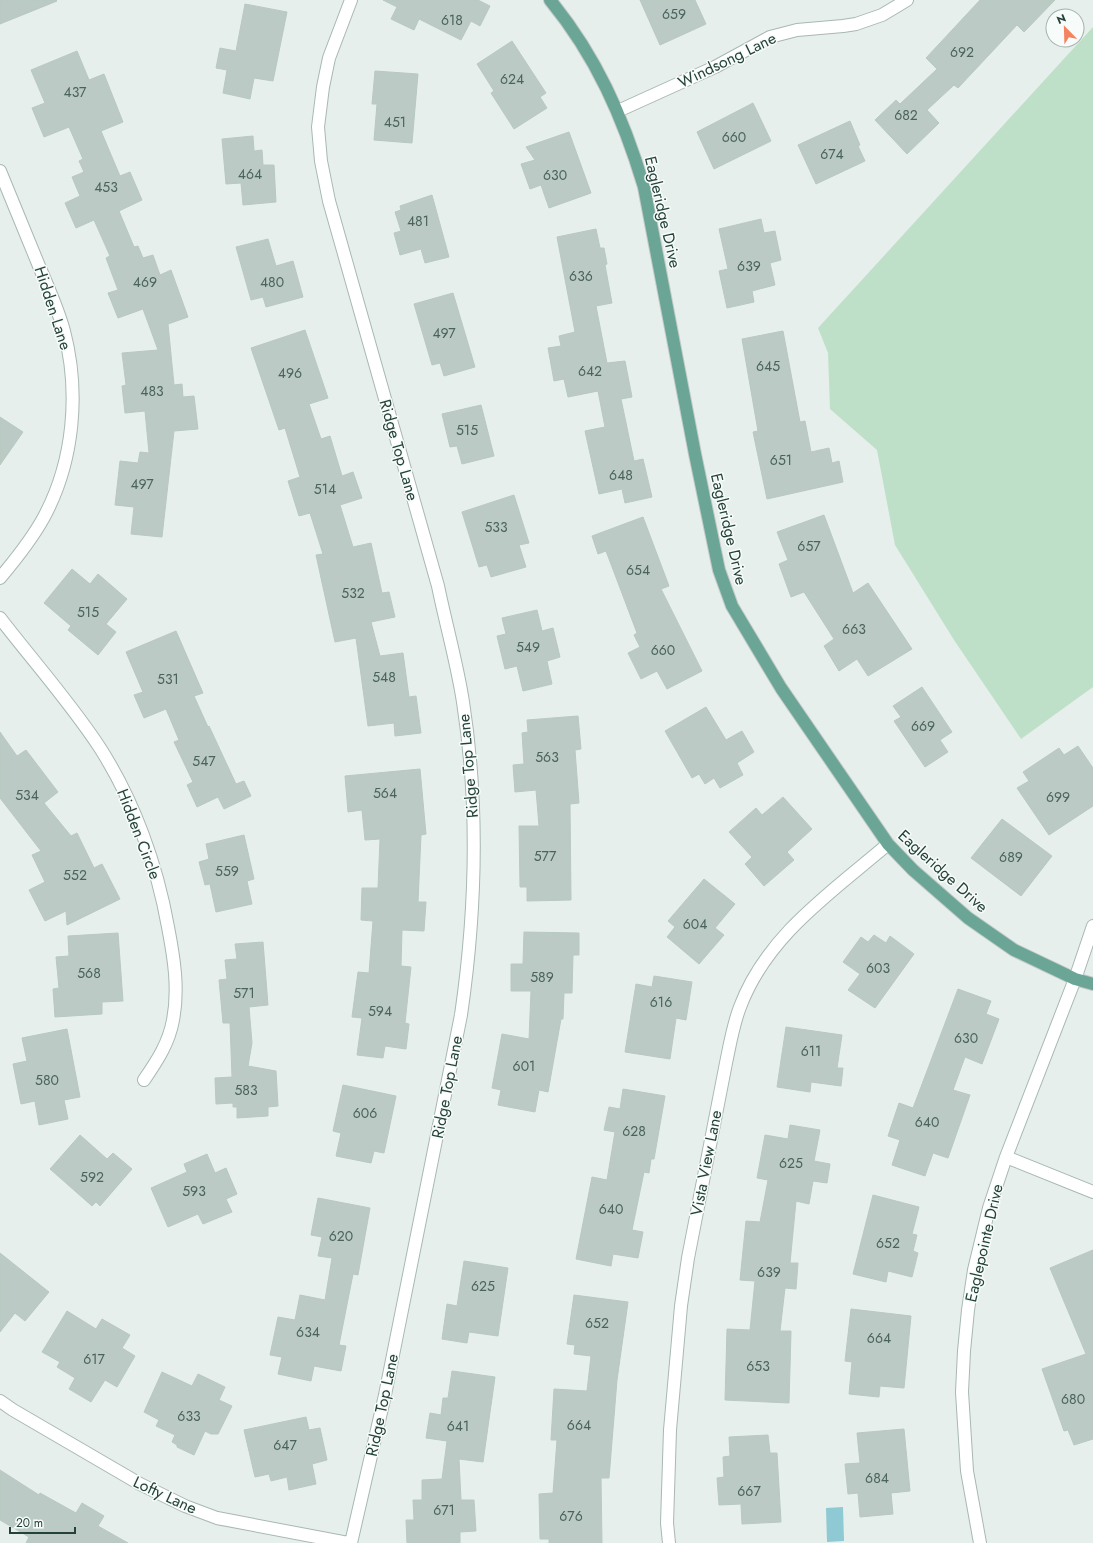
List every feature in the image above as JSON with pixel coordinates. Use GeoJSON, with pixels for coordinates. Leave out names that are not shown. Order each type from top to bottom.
{"type":"FeatureCollection","features":[{"type":"Feature","properties":{"kind":"main road","name":"Eagleridge Drive"},"geometry":{"type":"LineString","coordinates":[[550,0],[570,24],[594,64],[618,111],[634,154],[644,187],[696,462],[719,570],[732,606],[782,688],[888,844],[913,870],[968,918],[1014,950],[1075,979],[1093,984]]}},
{"type":"Feature","properties":{"kind":"street","name":"Ridge Top Lane"},"geometry":{"type":"LineString","coordinates":[[351,0],[329,58],[323,87],[318,127],[321,161],[329,201],[438,586],[452,646],[463,701],[471,765],[474,837],[468,966],[461,1015],[385,1395],[351,1543]]}},
{"type":"Feature","properties":{"kind":"street","name":"Windsong Lane"},"geometry":{"type":"LineString","coordinates":[[618,111],[708,70],[770,37],[797,30],[856,24],[882,15],[907,0]]}},
{"type":"Feature","properties":{"kind":"street","name":"Hidden Lane"},"geometry":{"type":"LineString","coordinates":[[0,171],[55,304],[64,331],[72,380],[72,406],[70,439],[64,465],[55,492],[44,516],[30,539],[0,578]]}},
{"type":"Feature","properties":{"kind":"street","name":"Hidden Circle"},"geometry":{"type":"LineString","coordinates":[[0,618],[100,748],[114,772],[143,834],[155,867],[163,898],[173,954],[176,979],[175,1003],[173,1021],[167,1041],[157,1061],[144,1080]]}},
{"type":"Feature","properties":{"kind":"street","name":"Vista View Lane"},"geometry":{"type":"LineString","coordinates":[[669,1543],[667,1523],[670,1430],[681,1306],[688,1258],[726,1063],[732,1033],[740,1006],[752,980],[766,957],[783,936],[802,917],[888,844]]}},
{"type":"Feature","properties":{"kind":"street","name":"Eaglepointe Drive"},"geometry":{"type":"LineString","coordinates":[[980,1543],[965,1458],[962,1392],[968,1310],[974,1270],[989,1208],[1006,1157],[1075,979],[1093,926]]}},
{"type":"Feature","properties":{"kind":"street"},"geometry":{"type":"LineString","coordinates":[[1006,1157],[1093,1192]]}},
{"type":"Feature","properties":{"kind":"street","name":"Lofty Lane"},"geometry":{"type":"LineString","coordinates":[[0,1401],[140,1484],[185,1506],[217,1518],[348,1543]]}},
{"type":"Feature","properties":{"kind":"green space"},"geometry":{"type":"Polygon","coordinates":[[[1093,27],[1093,687],[1021,739],[954,640],[895,545],[877,450],[830,409],[828,353],[818,328],[1074,48],[1085,48],[1085,36],[1093,27]]]}},
{"type":"Feature","properties":{"kind":"water"},"geometry":{"type":"Polygon","coordinates":[[[843,1507],[844,1541],[827,1542],[826,1508],[843,1507]]]}},
{"type":"Feature","properties":{"kind":"building"},"geometry":{"type":"Polygon","coordinates":[[[0,0],[56,0],[57,1],[0,24],[0,0]]]}},
{"type":"Feature","properties":{"kind":"building"},"geometry":{"type":"Polygon","coordinates":[[[383,0],[478,0],[490,6],[480,26],[471,21],[461,40],[419,19],[414,30],[391,19],[397,7],[383,0]]]}},
{"type":"Feature","properties":{"kind":"building"},"geometry":{"type":"Polygon","coordinates":[[[640,0],[695,0],[706,24],[660,45],[640,0]]]}},
{"type":"Feature","properties":{"kind":"building"},"geometry":{"type":"Polygon","coordinates":[[[980,0],[1055,0],[1047,8],[1045,8],[1045,10],[1024,32],[1017,25],[958,88],[954,85],[927,110],[939,123],[907,154],[875,120],[896,100],[900,104],[937,69],[926,58],[980,0]]]}},
{"type":"Feature","properties":{"kind":"building"},"geometry":{"type":"Polygon","coordinates":[[[245,4],[287,12],[273,81],[254,78],[250,99],[223,93],[227,70],[216,68],[220,48],[236,51],[245,4]]]}},
{"type":"Feature","properties":{"kind":"building"},"geometry":{"type":"Polygon","coordinates":[[[512,41],[546,93],[540,97],[547,108],[514,129],[491,93],[494,91],[477,64],[512,41]]]}},
{"type":"Feature","properties":{"kind":"building"},"geometry":{"type":"Polygon","coordinates":[[[77,51],[89,80],[104,74],[123,122],[101,131],[120,176],[130,172],[142,200],[119,211],[134,247],[138,246],[143,258],[153,255],[160,275],[171,270],[188,317],[168,324],[174,385],[182,384],[183,397],[194,396],[198,429],[174,431],[162,537],[131,534],[134,507],[115,505],[120,461],[138,463],[140,452],[149,453],[145,411],[125,413],[122,386],[126,385],[122,353],[158,350],[143,309],[118,318],[108,293],[118,290],[106,258],[110,256],[94,220],[76,228],[65,203],[80,196],[72,177],[84,172],[79,161],[83,159],[69,127],[44,137],[32,108],[45,103],[31,70],[77,51]]]}},
{"type":"Feature","properties":{"kind":"building"},"geometry":{"type":"Polygon","coordinates":[[[375,71],[418,74],[412,143],[374,140],[377,104],[372,104],[375,71]]]}},
{"type":"Feature","properties":{"kind":"building"},"geometry":{"type":"Polygon","coordinates":[[[753,103],[771,141],[714,169],[697,132],[753,103]]]}},
{"type":"Feature","properties":{"kind":"building"},"geometry":{"type":"Polygon","coordinates":[[[850,121],[860,145],[858,146],[865,161],[816,184],[798,145],[850,121]]]}},
{"type":"Feature","properties":{"kind":"building"},"geometry":{"type":"Polygon","coordinates":[[[569,132],[591,193],[549,208],[541,185],[530,189],[521,164],[535,160],[526,147],[569,132]]]}},
{"type":"Feature","properties":{"kind":"building"},"geometry":{"type":"Polygon","coordinates":[[[253,136],[254,151],[262,150],[263,165],[274,165],[276,202],[243,205],[241,183],[226,184],[222,139],[253,136]]]}},
{"type":"Feature","properties":{"kind":"building"},"geometry":{"type":"Polygon","coordinates":[[[432,195],[449,257],[425,263],[421,249],[400,255],[394,233],[401,231],[395,212],[401,210],[400,206],[432,195]]]}},
{"type":"Feature","properties":{"kind":"building"},"geometry":{"type":"Polygon","coordinates":[[[761,219],[764,233],[775,231],[781,260],[770,263],[775,285],[752,291],[754,302],[727,308],[719,271],[728,269],[719,229],[761,219]]]}},
{"type":"Feature","properties":{"kind":"building"},"geometry":{"type":"Polygon","coordinates":[[[596,229],[600,248],[604,248],[607,264],[605,265],[612,303],[596,306],[607,363],[625,361],[632,397],[621,399],[634,461],[643,459],[652,497],[625,503],[622,489],[599,494],[585,431],[605,427],[598,391],[568,397],[564,379],[554,381],[548,348],[561,346],[559,336],[575,332],[557,237],[596,229]]]}},
{"type":"Feature","properties":{"kind":"building"},"geometry":{"type":"Polygon","coordinates":[[[268,239],[276,266],[293,261],[303,297],[266,307],[263,297],[251,300],[236,247],[268,239]]]}},
{"type":"Feature","properties":{"kind":"building"},"geometry":{"type":"Polygon","coordinates":[[[453,293],[475,367],[444,376],[440,363],[432,365],[414,304],[453,293]]]}},
{"type":"Feature","properties":{"kind":"building"},"geometry":{"type":"Polygon","coordinates":[[[305,330],[328,398],[309,404],[321,439],[330,436],[342,476],[353,472],[362,498],[340,505],[353,547],[371,543],[382,593],[389,592],[395,617],[371,622],[380,656],[403,653],[409,697],[416,696],[421,733],[395,736],[394,723],[368,726],[356,638],[335,642],[316,555],[323,554],[310,513],[299,516],[288,481],[300,477],[285,428],[279,430],[251,348],[305,330]]]}},
{"type":"Feature","properties":{"kind":"building"},"geometry":{"type":"Polygon","coordinates":[[[783,331],[800,422],[805,421],[811,452],[829,448],[832,463],[839,461],[843,482],[767,499],[753,432],[758,431],[742,339],[783,331]]]}},
{"type":"Feature","properties":{"kind":"building"},"geometry":{"type":"Polygon","coordinates":[[[481,405],[494,456],[462,464],[457,446],[450,447],[442,414],[481,405]]]}},
{"type":"Feature","properties":{"kind":"building"},"geometry":{"type":"Polygon","coordinates":[[[0,417],[23,432],[0,465],[0,417]]]}},
{"type":"Feature","properties":{"kind":"building"},"geometry":{"type":"Polygon","coordinates":[[[514,495],[529,543],[519,545],[526,567],[491,577],[487,565],[479,567],[462,512],[514,495]]]}},
{"type":"Feature","properties":{"kind":"building"},"geometry":{"type":"Polygon","coordinates":[[[824,515],[853,593],[868,583],[912,649],[868,676],[857,659],[839,671],[824,646],[834,639],[804,592],[791,597],[779,564],[788,560],[777,532],[824,515]]]}},
{"type":"Feature","properties":{"kind":"building"},"geometry":{"type":"Polygon","coordinates":[[[643,517],[669,586],[661,589],[702,671],[667,689],[657,671],[641,679],[628,653],[640,647],[634,635],[637,633],[606,551],[598,554],[592,536],[643,517]]]}},
{"type":"Feature","properties":{"kind":"building"},"geometry":{"type":"Polygon","coordinates":[[[72,569],[90,584],[98,574],[127,599],[106,624],[116,632],[98,655],[68,630],[71,626],[44,603],[72,569]]]}},
{"type":"Feature","properties":{"kind":"building"},"geometry":{"type":"Polygon","coordinates":[[[537,610],[542,631],[553,628],[560,657],[547,661],[552,684],[523,691],[517,666],[505,669],[497,636],[506,634],[502,618],[537,610]]]}},
{"type":"Feature","properties":{"kind":"building"},"geometry":{"type":"Polygon","coordinates":[[[176,631],[203,693],[194,696],[208,727],[209,726],[236,784],[244,781],[251,796],[224,809],[218,797],[197,807],[187,785],[193,782],[174,742],[179,740],[166,709],[144,718],[134,695],[143,692],[126,652],[176,631]]]}},
{"type":"Feature","properties":{"kind":"building"},"geometry":{"type":"Polygon","coordinates":[[[922,687],[952,732],[940,740],[948,752],[925,767],[894,721],[901,717],[893,706],[922,687]]]}},
{"type":"Feature","properties":{"kind":"building"},"geometry":{"type":"Polygon","coordinates":[[[706,707],[726,740],[742,731],[754,752],[737,763],[743,775],[720,788],[714,778],[705,784],[699,774],[692,778],[665,731],[706,707]]]}},
{"type":"Feature","properties":{"kind":"building"},"geometry":{"type":"Polygon","coordinates":[[[578,716],[581,749],[575,750],[579,803],[570,804],[571,900],[527,901],[527,887],[520,887],[519,826],[539,826],[536,790],[515,792],[513,765],[524,764],[522,733],[528,732],[527,720],[578,716]]]}},
{"type":"Feature","properties":{"kind":"building"},"geometry":{"type":"Polygon","coordinates":[[[0,732],[17,756],[26,750],[58,792],[44,803],[71,836],[77,833],[94,868],[102,864],[120,899],[67,925],[66,911],[45,921],[29,890],[45,882],[32,855],[41,851],[0,798],[0,732]]]}},
{"type":"Feature","properties":{"kind":"building"},"geometry":{"type":"Polygon","coordinates":[[[1078,746],[1093,768],[1093,806],[1049,835],[1017,788],[1029,781],[1023,772],[1059,748],[1064,755],[1078,746]]]}},
{"type":"Feature","properties":{"kind":"building"},"geometry":{"type":"Polygon","coordinates":[[[420,769],[426,834],[421,835],[418,902],[426,902],[424,931],[402,930],[401,966],[411,967],[405,1023],[409,1024],[406,1049],[385,1046],[383,1058],[357,1055],[362,1018],[352,1017],[358,972],[369,973],[373,921],[361,920],[362,888],[378,888],[380,839],[365,840],[362,810],[348,812],[345,776],[420,769]]]}},
{"type":"Feature","properties":{"kind":"building"},"geometry":{"type":"Polygon","coordinates":[[[783,797],[812,829],[787,852],[794,860],[764,886],[745,864],[752,857],[729,832],[756,808],[762,815],[783,797]]]}},
{"type":"Feature","properties":{"kind":"building"},"geometry":{"type":"Polygon","coordinates":[[[1002,819],[1052,856],[1021,896],[971,858],[1002,819]]]}},
{"type":"Feature","properties":{"kind":"building"},"geometry":{"type":"Polygon","coordinates":[[[244,835],[254,879],[247,881],[252,904],[216,912],[210,884],[205,885],[199,862],[209,859],[206,844],[244,835]]]}},
{"type":"Feature","properties":{"kind":"building"},"geometry":{"type":"Polygon","coordinates":[[[704,879],[735,904],[715,928],[724,935],[699,964],[667,937],[675,927],[668,921],[704,879]]]}},
{"type":"Feature","properties":{"kind":"building"},"geometry":{"type":"Polygon","coordinates":[[[524,932],[579,933],[579,955],[573,955],[572,993],[564,993],[563,1019],[561,1019],[548,1092],[539,1090],[535,1112],[498,1105],[501,1090],[492,1088],[502,1034],[529,1039],[531,991],[511,991],[511,964],[523,964],[524,932]]]}},
{"type":"Feature","properties":{"kind":"building"},"geometry":{"type":"Polygon","coordinates":[[[118,933],[123,1001],[102,1002],[102,1014],[55,1017],[53,989],[59,988],[56,957],[69,956],[68,936],[118,933]]]}},
{"type":"Feature","properties":{"kind":"building"},"geometry":{"type":"Polygon","coordinates":[[[874,935],[886,943],[890,936],[914,954],[875,1008],[848,990],[860,974],[843,962],[861,937],[868,942],[874,935]]]}},
{"type":"Feature","properties":{"kind":"building"},"geometry":{"type":"Polygon","coordinates":[[[263,942],[268,1005],[249,1007],[252,1043],[248,1066],[276,1071],[278,1106],[268,1107],[268,1116],[237,1118],[237,1107],[233,1107],[233,1103],[216,1104],[215,1078],[232,1077],[230,1023],[223,1023],[219,980],[227,979],[225,960],[237,959],[235,944],[263,942]]]}},
{"type":"Feature","properties":{"kind":"building"},"geometry":{"type":"Polygon","coordinates":[[[654,976],[692,982],[686,1020],[676,1018],[670,1059],[625,1052],[636,984],[652,987],[654,976]]]}},
{"type":"Feature","properties":{"kind":"building"},"geometry":{"type":"Polygon","coordinates":[[[958,989],[991,1001],[986,1014],[999,1019],[982,1064],[965,1057],[953,1090],[970,1095],[948,1158],[933,1153],[925,1176],[892,1165],[900,1140],[888,1136],[899,1103],[913,1108],[958,989]]]}},
{"type":"Feature","properties":{"kind":"building"},"geometry":{"type":"Polygon","coordinates":[[[786,1027],[842,1035],[837,1068],[843,1068],[841,1086],[811,1082],[810,1092],[777,1087],[786,1027]]]}},
{"type":"Feature","properties":{"kind":"building"},"geometry":{"type":"Polygon","coordinates":[[[67,1029],[80,1097],[64,1100],[68,1119],[39,1125],[35,1101],[21,1104],[13,1064],[27,1061],[22,1038],[67,1029]]]}},
{"type":"Feature","properties":{"kind":"building"},"geometry":{"type":"Polygon","coordinates":[[[343,1085],[396,1096],[384,1153],[374,1151],[371,1163],[336,1156],[341,1133],[333,1131],[343,1085]]]}},
{"type":"Feature","properties":{"kind":"building"},"geometry":{"type":"Polygon","coordinates":[[[623,1089],[665,1096],[654,1159],[651,1159],[649,1173],[644,1172],[632,1230],[643,1232],[638,1258],[613,1254],[611,1266],[576,1259],[592,1177],[607,1180],[615,1132],[604,1130],[609,1107],[620,1109],[623,1089]]]}},
{"type":"Feature","properties":{"kind":"building"},"geometry":{"type":"Polygon","coordinates":[[[790,1125],[820,1130],[814,1161],[830,1164],[827,1183],[813,1181],[809,1204],[796,1201],[790,1263],[798,1263],[796,1289],[785,1288],[780,1331],[791,1331],[789,1403],[725,1400],[727,1329],[750,1330],[755,1281],[740,1280],[746,1221],[760,1222],[768,1180],[757,1178],[765,1135],[788,1139],[790,1125]]]}},
{"type":"Feature","properties":{"kind":"building"},"geometry":{"type":"Polygon","coordinates":[[[80,1135],[107,1159],[113,1153],[132,1169],[100,1206],[96,1202],[92,1206],[50,1169],[80,1135]]]}},
{"type":"Feature","properties":{"kind":"building"},"geometry":{"type":"Polygon","coordinates":[[[207,1154],[215,1173],[226,1168],[237,1194],[226,1199],[232,1212],[203,1224],[198,1214],[168,1227],[151,1188],[187,1172],[184,1164],[207,1154]]]}},
{"type":"Feature","properties":{"kind":"building"},"geometry":{"type":"Polygon","coordinates":[[[873,1195],[919,1207],[912,1234],[917,1235],[913,1251],[918,1253],[912,1277],[888,1271],[886,1282],[853,1274],[873,1195]]]}},
{"type":"Feature","properties":{"kind":"building"},"geometry":{"type":"Polygon","coordinates":[[[318,1198],[370,1208],[358,1275],[353,1274],[339,1345],[346,1346],[341,1371],[314,1366],[311,1381],[278,1374],[282,1357],[270,1355],[278,1317],[295,1320],[300,1295],[325,1300],[332,1258],[318,1256],[322,1237],[311,1235],[318,1198]]]}},
{"type":"Feature","properties":{"kind":"building"},"geometry":{"type":"Polygon","coordinates":[[[1093,1250],[1093,1439],[1074,1445],[1068,1430],[1064,1431],[1042,1369],[1086,1354],[1050,1268],[1093,1250]]]}},
{"type":"Feature","properties":{"kind":"building"},"geometry":{"type":"Polygon","coordinates":[[[0,1253],[49,1292],[25,1321],[15,1313],[0,1332],[0,1253]]]}},
{"type":"Feature","properties":{"kind":"building"},"geometry":{"type":"Polygon","coordinates":[[[464,1261],[508,1268],[498,1336],[469,1332],[467,1343],[442,1339],[447,1304],[457,1306],[464,1261]]]}},
{"type":"Feature","properties":{"kind":"building"},"geometry":{"type":"Polygon","coordinates":[[[574,1295],[628,1302],[617,1380],[609,1478],[601,1478],[602,1543],[549,1543],[549,1539],[540,1539],[539,1494],[553,1493],[557,1440],[551,1440],[554,1389],[587,1391],[591,1356],[574,1354],[575,1345],[567,1344],[574,1295]]]}},
{"type":"Feature","properties":{"kind":"building"},"geometry":{"type":"Polygon","coordinates":[[[851,1309],[911,1316],[904,1388],[880,1386],[879,1397],[849,1394],[852,1362],[845,1361],[851,1309]]]}},
{"type":"Feature","properties":{"kind":"building"},"geometry":{"type":"Polygon","coordinates":[[[67,1311],[96,1329],[102,1319],[130,1335],[122,1348],[135,1356],[117,1387],[105,1380],[91,1402],[69,1389],[75,1378],[57,1367],[60,1362],[42,1352],[67,1311]]]}},
{"type":"Feature","properties":{"kind":"building"},"geometry":{"type":"Polygon","coordinates":[[[452,1371],[495,1377],[483,1462],[459,1459],[461,1500],[474,1500],[476,1531],[460,1532],[460,1543],[407,1543],[406,1520],[414,1520],[413,1500],[422,1500],[422,1480],[442,1479],[447,1441],[426,1438],[430,1413],[441,1415],[443,1398],[448,1398],[452,1371]]]}},
{"type":"Feature","properties":{"kind":"building"},"geometry":{"type":"Polygon","coordinates":[[[162,1372],[192,1386],[198,1374],[225,1387],[219,1400],[232,1406],[218,1434],[211,1434],[205,1431],[194,1455],[177,1447],[177,1445],[172,1442],[175,1435],[156,1426],[159,1420],[144,1412],[162,1372]]]}},
{"type":"Feature","properties":{"kind":"building"},"geometry":{"type":"Polygon","coordinates":[[[306,1417],[309,1430],[320,1428],[327,1460],[312,1464],[316,1484],[289,1490],[287,1477],[271,1481],[269,1474],[255,1477],[244,1430],[306,1417]]]}},
{"type":"Feature","properties":{"kind":"building"},"geometry":{"type":"Polygon","coordinates":[[[904,1429],[910,1491],[891,1493],[893,1514],[860,1517],[858,1493],[848,1494],[845,1464],[860,1463],[857,1433],[904,1429]]]}},
{"type":"Feature","properties":{"kind":"building"},"geometry":{"type":"Polygon","coordinates":[[[768,1435],[770,1453],[777,1453],[781,1522],[742,1524],[741,1504],[719,1505],[717,1478],[724,1477],[723,1457],[730,1456],[729,1437],[768,1435]]]}},
{"type":"Feature","properties":{"kind":"building"},"geometry":{"type":"Polygon","coordinates":[[[0,1470],[39,1495],[40,1493],[76,1513],[82,1503],[104,1516],[98,1526],[128,1543],[26,1543],[29,1537],[0,1520],[0,1470]]]}}]}
